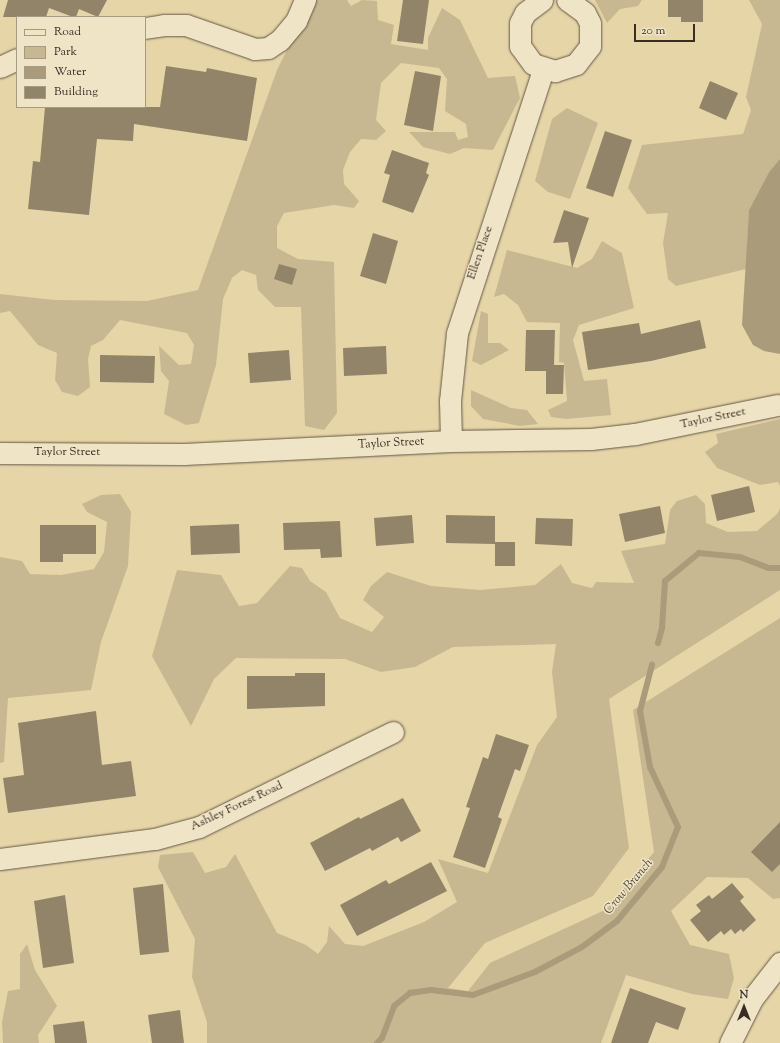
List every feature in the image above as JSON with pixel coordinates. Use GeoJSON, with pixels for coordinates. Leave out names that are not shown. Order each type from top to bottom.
{"type":"FeatureCollection","features":[{"type":"Feature","properties":{"kind":"street"},"geometry":{"type":"LineString","coordinates":[[146,28],[186,25],[256,49],[268,48],[280,40],[296,21],[305,0]]}},
{"type":"Feature","properties":{"kind":"street"},"geometry":{"type":"LineString","coordinates":[[542,0],[525,13],[518,34],[525,56],[543,70],[566,70],[585,56],[590,46],[590,23],[585,13],[567,0]]}},
{"type":"Feature","properties":{"kind":"street"},"geometry":{"type":"LineString","coordinates":[[0,67],[16,59]]}},
{"type":"Feature","properties":{"kind":"street","name":"Ellen Place"},"geometry":{"type":"LineString","coordinates":[[451,442],[450,393],[457,333],[465,300],[543,70]]}},
{"type":"Feature","properties":{"kind":"street","name":"Taylor Street"},"geometry":{"type":"LineString","coordinates":[[0,453],[184,454],[451,442],[591,439],[635,434],[778,405]]}},
{"type":"Feature","properties":{"kind":"street","name":"Ashley Forest Road"},"geometry":{"type":"LineString","coordinates":[[0,859],[155,839],[199,827],[393,732]]}},
{"type":"Feature","properties":{"kind":"street"},"geometry":{"type":"LineString","coordinates":[[730,1043],[752,999],[780,963]]}},
{"type":"Feature","properties":{"kind":"green space"},"geometry":{"type":"Polygon","coordinates":[[[312,0],[347,0],[351,6],[362,0],[377,1],[378,20],[394,25],[391,44],[428,50],[428,38],[442,8],[460,20],[488,78],[515,76],[520,98],[493,150],[464,148],[450,154],[423,147],[409,132],[455,132],[458,140],[468,137],[466,124],[445,111],[447,79],[439,68],[401,63],[381,83],[376,120],[386,131],[376,140],[361,139],[350,152],[343,170],[344,184],[359,201],[354,208],[334,205],[284,213],[277,226],[277,248],[298,259],[334,262],[337,413],[324,430],[305,426],[301,307],[275,307],[258,290],[256,275],[242,270],[232,278],[223,299],[216,365],[199,423],[186,425],[164,414],[169,381],[161,371],[159,346],[179,365],[191,364],[194,345],[187,333],[120,320],[103,340],[91,346],[88,359],[90,387],[78,396],[62,392],[55,380],[57,353],[38,345],[10,311],[0,313],[0,294],[54,300],[147,301],[198,290],[277,70],[312,0]]]}},
{"type":"Feature","properties":{"kind":"green space"},"geometry":{"type":"Polygon","coordinates":[[[595,0],[642,0],[638,6],[620,9],[607,23],[595,0]]]}},
{"type":"Feature","properties":{"kind":"green space"},"geometry":{"type":"Polygon","coordinates":[[[749,0],[780,0],[780,159],[769,172],[749,210],[746,269],[676,286],[668,279],[663,243],[668,213],[647,214],[628,188],[642,145],[743,134],[751,110],[746,97],[762,24],[749,0]]]}},
{"type":"Feature","properties":{"kind":"green space"},"geometry":{"type":"Polygon","coordinates":[[[567,108],[598,123],[570,199],[548,192],[535,181],[552,119],[567,108]]]}},
{"type":"Feature","properties":{"kind":"green space"},"geometry":{"type":"Polygon","coordinates":[[[602,241],[622,253],[634,308],[579,325],[573,340],[584,381],[607,379],[611,415],[566,419],[551,417],[548,410],[567,401],[564,363],[559,362],[560,323],[527,322],[518,305],[504,294],[494,297],[507,250],[577,268],[592,259],[602,241]]]}},
{"type":"Feature","properties":{"kind":"green space"},"geometry":{"type":"Polygon","coordinates":[[[481,311],[488,314],[488,343],[500,343],[509,350],[481,365],[472,361],[481,311]]]}},
{"type":"Feature","properties":{"kind":"green space"},"geometry":{"type":"Polygon","coordinates":[[[471,390],[511,408],[527,410],[538,424],[520,426],[483,419],[471,406],[471,390]]]}},
{"type":"Feature","properties":{"kind":"green space"},"geometry":{"type":"Polygon","coordinates":[[[780,419],[780,486],[778,482],[760,485],[717,468],[705,452],[718,443],[716,434],[780,419]]]}},
{"type":"Feature","properties":{"kind":"green space"},"geometry":{"type":"Polygon","coordinates":[[[120,494],[131,512],[128,566],[101,642],[91,690],[8,698],[4,762],[0,763],[0,557],[22,561],[30,574],[61,575],[94,569],[104,552],[107,522],[87,512],[82,504],[101,495],[120,494]]]}},
{"type":"Feature","properties":{"kind":"green space"},"geometry":{"type":"Polygon","coordinates":[[[696,495],[705,504],[706,523],[728,532],[757,531],[777,514],[780,508],[780,590],[609,699],[629,848],[593,896],[485,943],[448,988],[468,991],[490,963],[607,909],[654,852],[633,710],[780,618],[780,898],[773,899],[748,878],[707,877],[671,911],[690,945],[729,954],[734,978],[728,999],[692,994],[626,975],[601,1043],[207,1043],[207,1022],[192,977],[195,939],[158,867],[160,855],[193,852],[205,873],[226,867],[235,854],[277,933],[306,945],[318,954],[327,942],[329,926],[345,944],[363,946],[424,922],[457,902],[438,859],[488,873],[537,745],[557,717],[552,672],[556,644],[453,647],[415,667],[381,672],[345,659],[236,658],[214,679],[191,726],[152,656],[177,570],[221,575],[239,606],[257,603],[290,566],[302,568],[310,581],[326,592],[340,618],[372,632],[384,617],[363,600],[371,586],[387,572],[431,586],[480,590],[535,585],[561,564],[572,583],[592,588],[596,582],[634,583],[621,551],[665,544],[670,510],[677,501],[696,495]]]}},
{"type":"Feature","properties":{"kind":"green space"},"geometry":{"type":"Polygon","coordinates":[[[27,944],[35,970],[57,1006],[38,1035],[39,1043],[3,1043],[2,1022],[8,991],[20,989],[20,954],[27,944]]]}},
{"type":"Feature","properties":{"kind":"water"},"geometry":{"type":"Polygon","coordinates":[[[780,159],[780,354],[764,351],[753,345],[742,325],[749,210],[769,172],[780,159]]]}},
{"type":"Feature","properties":{"kind":"building"},"geometry":{"type":"Polygon","coordinates":[[[8,0],[107,0],[99,16],[79,9],[76,16],[70,16],[49,8],[46,16],[3,17],[8,0]]]}},
{"type":"Feature","properties":{"kind":"building"},"geometry":{"type":"Polygon","coordinates":[[[403,0],[429,0],[423,44],[397,41],[403,0]]]}},
{"type":"Feature","properties":{"kind":"building"},"geometry":{"type":"Polygon","coordinates":[[[668,0],[703,0],[703,22],[681,22],[681,17],[668,17],[668,0]]]}},
{"type":"Feature","properties":{"kind":"building"},"geometry":{"type":"Polygon","coordinates":[[[166,66],[206,72],[207,68],[257,78],[247,141],[134,124],[133,141],[97,139],[89,215],[28,209],[33,161],[40,162],[45,108],[160,107],[166,66]]]}},
{"type":"Feature","properties":{"kind":"building"},"geometry":{"type":"Polygon","coordinates":[[[415,71],[441,76],[433,131],[404,125],[415,71]]]}},
{"type":"Feature","properties":{"kind":"building"},"geometry":{"type":"Polygon","coordinates":[[[710,81],[738,93],[726,120],[699,108],[710,81]]]}},
{"type":"Feature","properties":{"kind":"building"},"geometry":{"type":"Polygon","coordinates":[[[605,131],[632,140],[613,197],[586,188],[605,131]]]}},
{"type":"Feature","properties":{"kind":"building"},"geometry":{"type":"Polygon","coordinates":[[[392,150],[429,163],[426,173],[429,175],[413,213],[382,202],[390,175],[384,173],[392,150]]]}},
{"type":"Feature","properties":{"kind":"building"},"geometry":{"type":"Polygon","coordinates":[[[564,210],[589,218],[572,268],[568,242],[553,243],[564,210]]]}},
{"type":"Feature","properties":{"kind":"building"},"geometry":{"type":"Polygon","coordinates":[[[373,233],[398,241],[386,284],[360,276],[373,233]]]}},
{"type":"Feature","properties":{"kind":"building"},"geometry":{"type":"Polygon","coordinates":[[[279,264],[297,269],[292,285],[274,279],[279,264]]]}},
{"type":"Feature","properties":{"kind":"building"},"geometry":{"type":"Polygon","coordinates":[[[700,320],[706,348],[651,361],[588,370],[582,332],[639,323],[641,334],[700,320]]]}},
{"type":"Feature","properties":{"kind":"building"},"geometry":{"type":"Polygon","coordinates":[[[526,330],[555,330],[554,365],[564,365],[563,394],[546,394],[546,371],[525,371],[526,330]]]}},
{"type":"Feature","properties":{"kind":"building"},"geometry":{"type":"Polygon","coordinates":[[[386,346],[387,374],[344,376],[343,348],[386,346]]]}},
{"type":"Feature","properties":{"kind":"building"},"geometry":{"type":"Polygon","coordinates":[[[289,350],[291,380],[250,383],[248,353],[289,350]]]}},
{"type":"Feature","properties":{"kind":"building"},"geometry":{"type":"Polygon","coordinates":[[[100,355],[155,356],[154,383],[100,382],[100,355]]]}},
{"type":"Feature","properties":{"kind":"building"},"geometry":{"type":"Polygon","coordinates":[[[749,486],[755,512],[717,521],[711,495],[749,486]]]}},
{"type":"Feature","properties":{"kind":"building"},"geometry":{"type":"Polygon","coordinates":[[[660,506],[665,533],[625,542],[619,514],[660,506]]]}},
{"type":"Feature","properties":{"kind":"building"},"geometry":{"type":"Polygon","coordinates":[[[412,515],[414,543],[376,546],[374,518],[412,515]]]}},
{"type":"Feature","properties":{"kind":"building"},"geometry":{"type":"Polygon","coordinates":[[[446,515],[495,516],[495,544],[446,543],[446,515]]]}},
{"type":"Feature","properties":{"kind":"building"},"geometry":{"type":"Polygon","coordinates":[[[536,518],[573,519],[572,546],[535,544],[536,518]]]}},
{"type":"Feature","properties":{"kind":"building"},"geometry":{"type":"Polygon","coordinates":[[[340,521],[342,557],[321,558],[320,549],[284,550],[283,523],[340,521]]]}},
{"type":"Feature","properties":{"kind":"building"},"geometry":{"type":"Polygon","coordinates":[[[239,524],[240,553],[191,555],[190,526],[239,524]]]}},
{"type":"Feature","properties":{"kind":"building"},"geometry":{"type":"Polygon","coordinates":[[[40,525],[96,525],[96,554],[63,554],[63,562],[40,562],[40,525]]]}},
{"type":"Feature","properties":{"kind":"building"},"geometry":{"type":"Polygon","coordinates":[[[495,542],[515,542],[515,566],[495,566],[495,542]]]}},
{"type":"Feature","properties":{"kind":"building"},"geometry":{"type":"Polygon","coordinates":[[[295,673],[325,673],[325,706],[247,709],[247,676],[295,676],[295,673]]]}},
{"type":"Feature","properties":{"kind":"building"},"geometry":{"type":"Polygon","coordinates":[[[96,711],[102,765],[131,761],[136,796],[8,813],[3,778],[24,775],[18,723],[96,711]]]}},
{"type":"Feature","properties":{"kind":"building"},"geometry":{"type":"Polygon","coordinates":[[[496,734],[529,745],[520,771],[515,769],[498,817],[502,819],[485,868],[453,857],[470,808],[466,807],[483,757],[488,759],[496,734]]]}},
{"type":"Feature","properties":{"kind":"building"},"geometry":{"type":"Polygon","coordinates":[[[403,798],[421,831],[401,842],[398,837],[372,851],[370,848],[325,871],[310,843],[359,817],[360,819],[403,798]]]}},
{"type":"Feature","properties":{"kind":"building"},"geometry":{"type":"Polygon","coordinates":[[[780,822],[780,864],[772,872],[751,852],[780,822]]]}},
{"type":"Feature","properties":{"kind":"building"},"geometry":{"type":"Polygon","coordinates":[[[431,862],[447,891],[357,936],[340,905],[386,880],[389,884],[431,862]]]}},
{"type":"Feature","properties":{"kind":"building"},"geometry":{"type":"Polygon","coordinates":[[[732,883],[744,897],[740,901],[756,920],[743,932],[741,929],[735,934],[731,929],[724,935],[721,931],[708,942],[690,920],[701,911],[696,905],[709,895],[712,899],[732,883]]]}},
{"type":"Feature","properties":{"kind":"building"},"geometry":{"type":"Polygon","coordinates":[[[163,884],[169,952],[140,955],[133,888],[163,884]]]}},
{"type":"Feature","properties":{"kind":"building"},"geometry":{"type":"Polygon","coordinates":[[[65,895],[74,963],[43,968],[34,901],[65,895]]]}},
{"type":"Feature","properties":{"kind":"building"},"geometry":{"type":"Polygon","coordinates":[[[630,988],[686,1008],[678,1030],[656,1022],[648,1043],[611,1043],[630,988]]]}},
{"type":"Feature","properties":{"kind":"building"},"geometry":{"type":"Polygon","coordinates":[[[180,1010],[184,1043],[152,1043],[148,1015],[180,1010]]]}},
{"type":"Feature","properties":{"kind":"building"},"geometry":{"type":"Polygon","coordinates":[[[84,1021],[87,1043],[55,1043],[53,1025],[84,1021]]]}},
{"type":"Feature","properties":{"kind":"waterway","name":"Crow Branch"},"geometry":{"type":"LineString","coordinates":[[658,643],[662,628],[665,581],[699,553],[740,557],[769,568],[780,568]]}},
{"type":"Feature","properties":{"kind":"waterway","name":"Crow Branch"},"geometry":{"type":"LineString","coordinates":[[377,1043],[382,1038],[394,1006],[410,993],[431,990],[473,995],[535,972],[582,947],[617,921],[662,867],[678,827],[650,767],[640,711],[652,665]]}}]}
